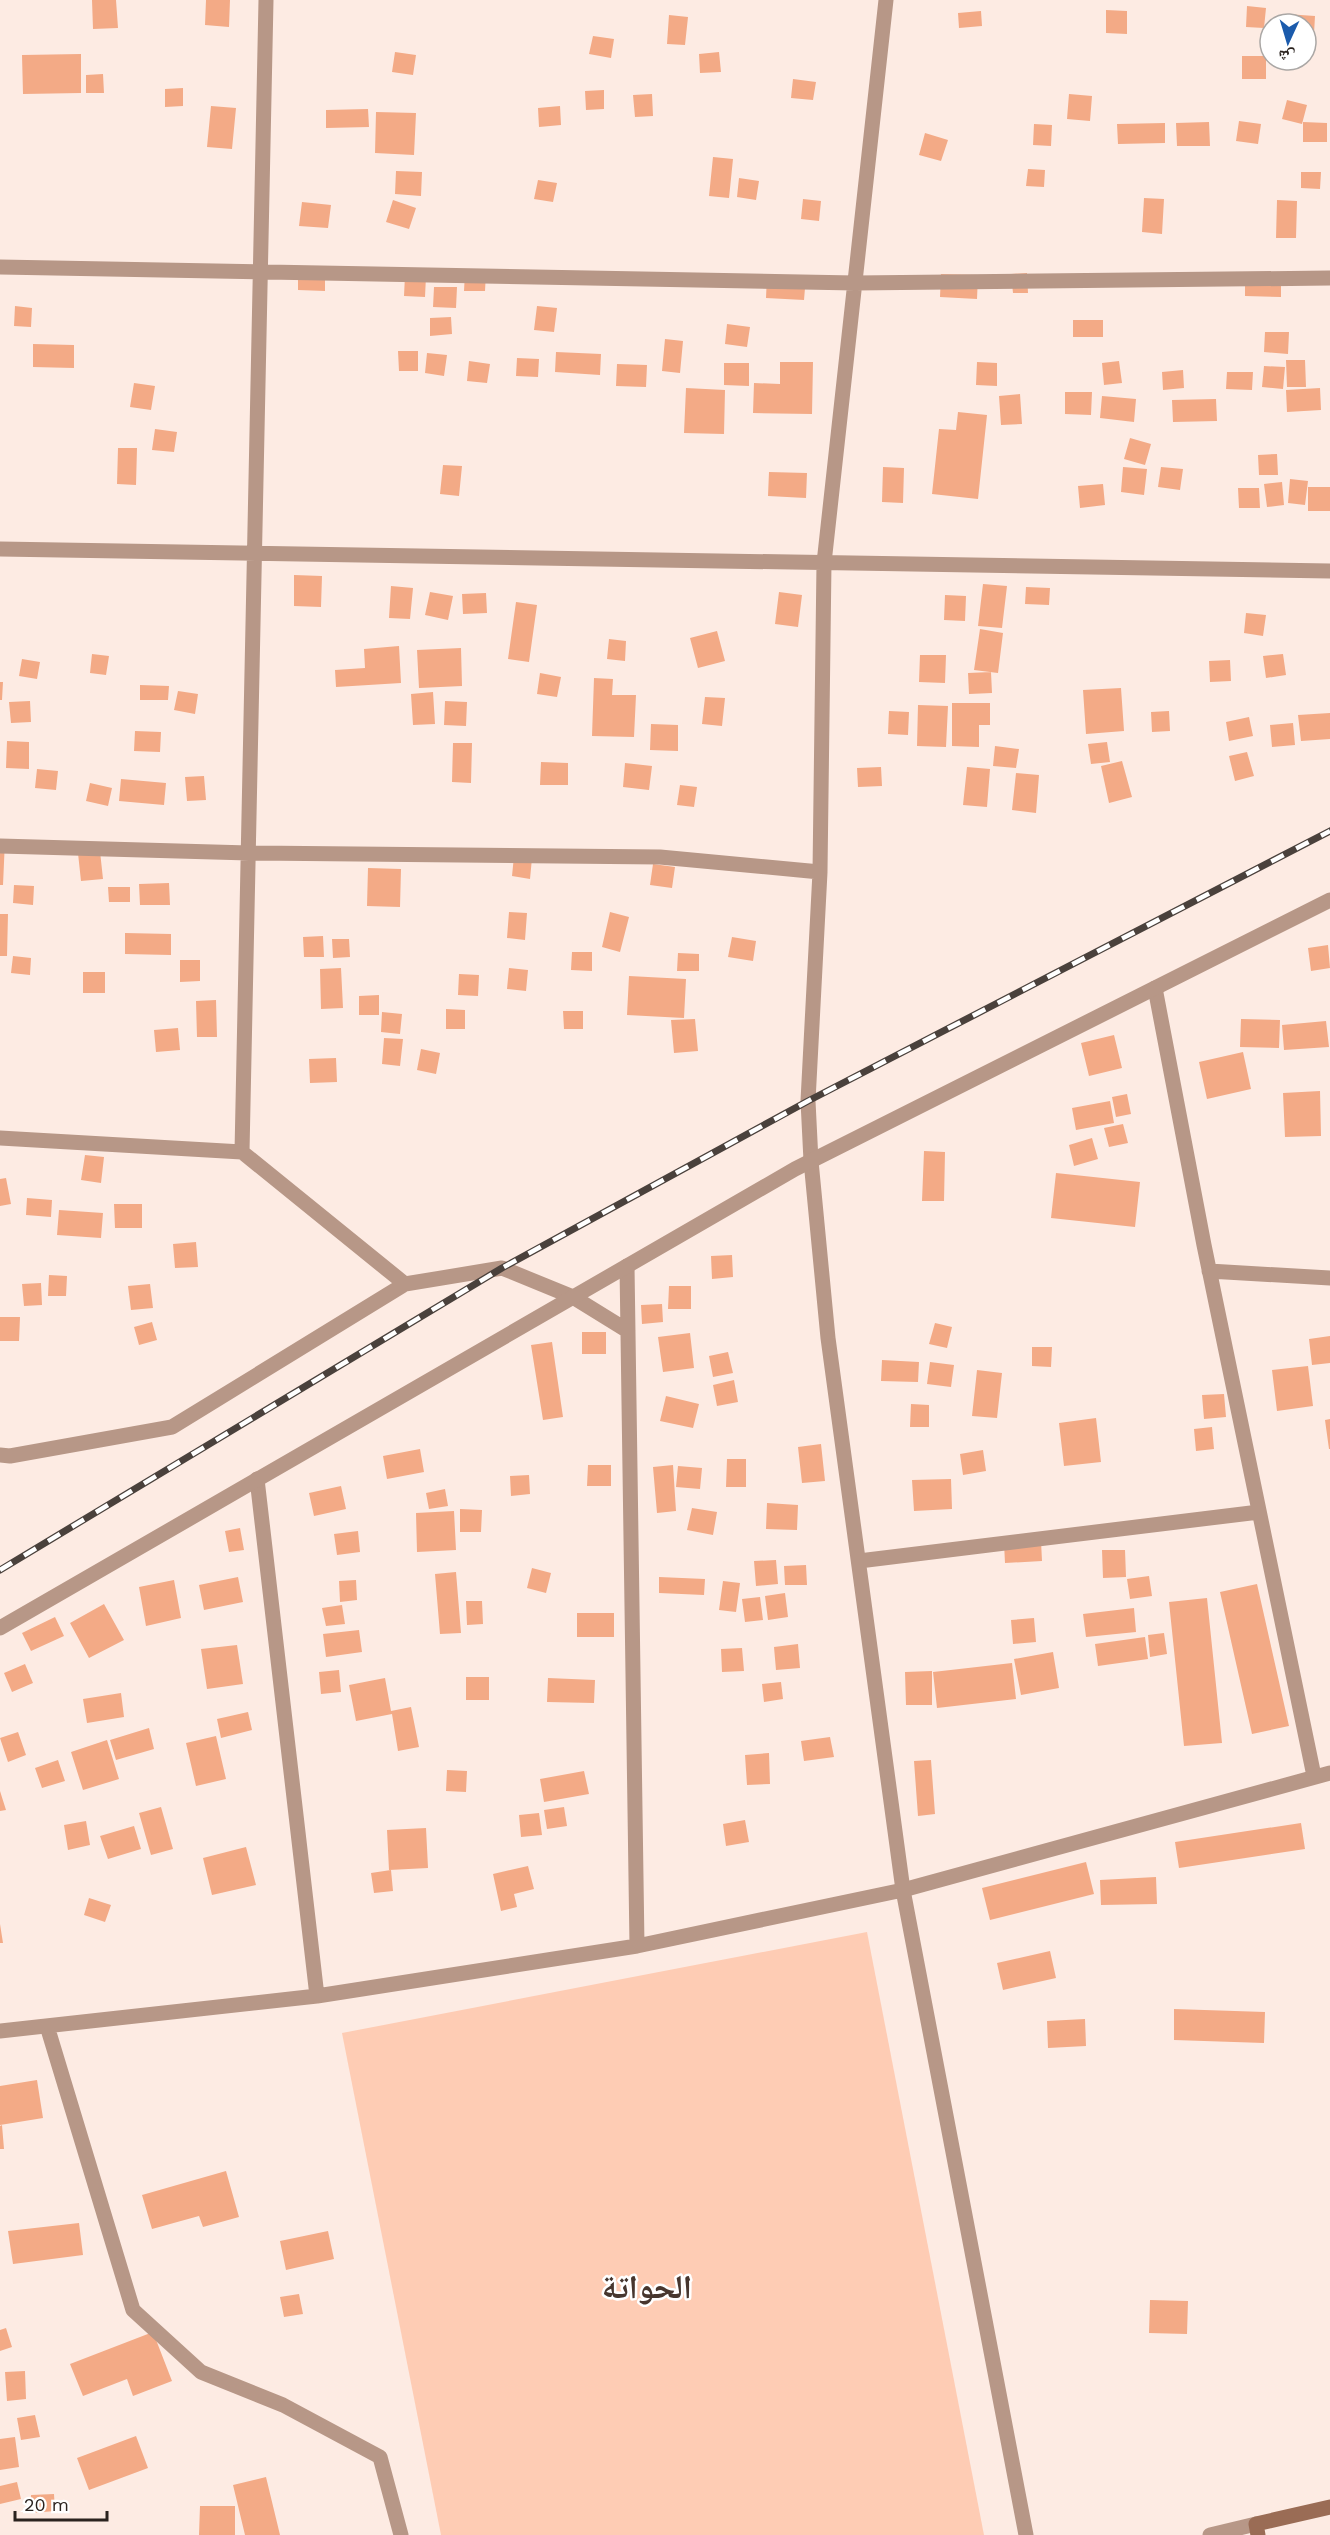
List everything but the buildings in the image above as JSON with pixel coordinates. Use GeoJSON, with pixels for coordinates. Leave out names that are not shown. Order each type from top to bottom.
{"type":"FeatureCollection","features":[{"type":"Feature","properties":{"kind":"main road"},"geometry":{"type":"LineString","coordinates":[[1257,2529],[1330,2507]]}},
{"type":"Feature","properties":{"kind":"street"},"geometry":{"type":"LineString","coordinates":[[242,1152],[266,0]]}},
{"type":"Feature","properties":{"kind":"street"},"geometry":{"type":"LineString","coordinates":[[886,0],[824,562],[820,872],[808,1101],[811,1161],[828,1338],[903,1890],[1026,2535]]}},
{"type":"Feature","properties":{"kind":"street"},"geometry":{"type":"LineString","coordinates":[[0,267],[855,283],[1330,278]]}},
{"type":"Feature","properties":{"kind":"street"},"geometry":{"type":"LineString","coordinates":[[0,549],[1330,571]]}},
{"type":"Feature","properties":{"kind":"street"},"geometry":{"type":"LineString","coordinates":[[0,846],[249,853],[660,857],[820,872]]}},
{"type":"Feature","properties":{"kind":"street"},"geometry":{"type":"LineString","coordinates":[[0,1628],[811,1161],[1330,900]]}},
{"type":"Feature","properties":{"kind":"street"},"geometry":{"type":"LineString","coordinates":[[1155,988],[1209,1271],[1314,1776]]}},
{"type":"Feature","properties":{"kind":"street"},"geometry":{"type":"LineString","coordinates":[[0,1138],[242,1152],[405,1284]]}},
{"type":"Feature","properties":{"kind":"street"},"geometry":{"type":"LineString","coordinates":[[627,1266],[638,1946]]}},
{"type":"Feature","properties":{"kind":"street"},"geometry":{"type":"LineString","coordinates":[[0,1455],[10,1456],[172,1427],[405,1284],[502,1268],[573,1297],[628,1331]]}},
{"type":"Feature","properties":{"kind":"street"},"geometry":{"type":"LineString","coordinates":[[1209,1271],[1330,1278]]}},
{"type":"Feature","properties":{"kind":"street"},"geometry":{"type":"LineString","coordinates":[[257,1479],[317,1996]]}},
{"type":"Feature","properties":{"kind":"street"},"geometry":{"type":"LineString","coordinates":[[859,1561],[1259,1512]]}},
{"type":"Feature","properties":{"kind":"street"},"geometry":{"type":"LineString","coordinates":[[0,2031],[317,1996],[638,1946],[903,1890],[1330,1773]]}},
{"type":"Feature","properties":{"kind":"street"},"geometry":{"type":"LineString","coordinates":[[47,2026],[134,2310],[201,2372],[283,2405],[380,2457],[401,2535]]}},
{"type":"Feature","properties":{"kind":"street"},"geometry":{"type":"LineString","coordinates":[[1210,2535],[1257,2529]]}},
{"type":"Feature","properties":{"kind":"shaded area"},"geometry":{"type":"Polygon","coordinates":[[[867,1932],[984,2535],[441,2535],[342,2033],[867,1932]]]}},
{"type":"Feature","properties":{"kind":"railway"},"geometry":{"type":"LineString","coordinates":[[0,1570],[502,1268],[808,1101],[1330,831]]}},
{"type":"Feature","properties":{"kind":"district","name":"الحواتة"},"geometry":{"type":"Point","coordinates":[647,2286]}}]}
